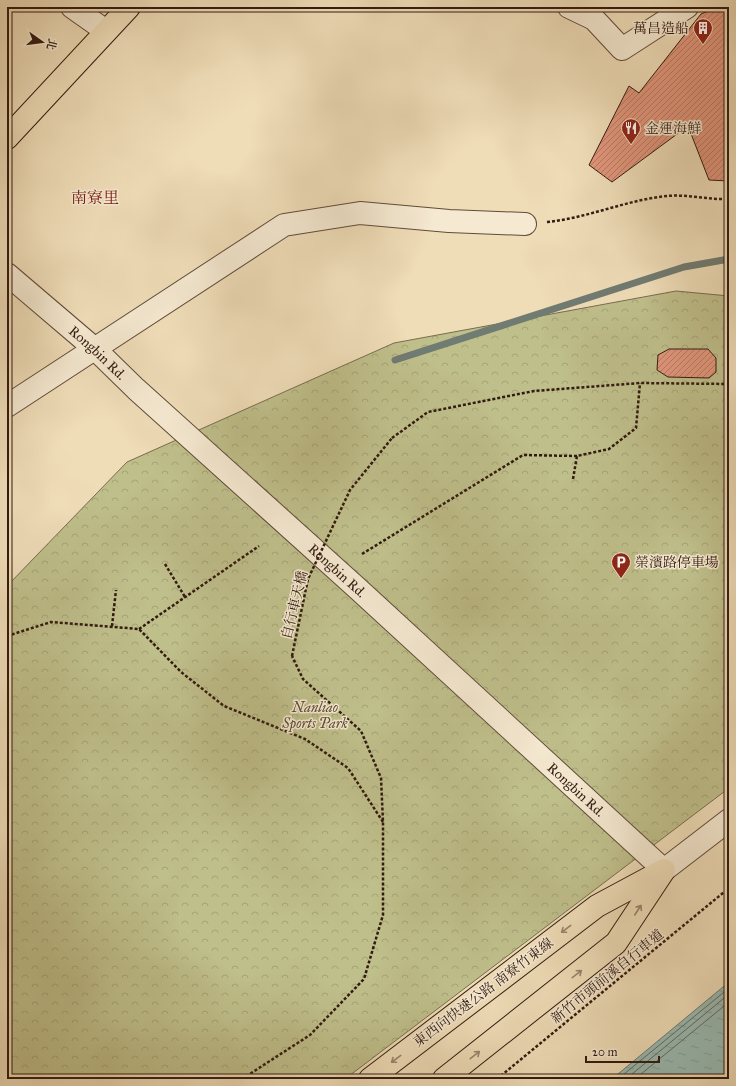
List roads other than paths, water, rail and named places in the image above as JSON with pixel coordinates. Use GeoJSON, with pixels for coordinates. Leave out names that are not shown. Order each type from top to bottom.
{"type":"FeatureCollection","features":[{"type":"Feature","properties":{"kind":"main road"},"geometry":{"type":"LineString","coordinates":[[7,138],[129,7]]}},
{"type":"Feature","properties":{"kind":"main road"},"geometry":{"type":"LineString","coordinates":[[444,1079],[616,943],[664,870]]}},
{"type":"Feature","properties":{"kind":"main road","name":"東西向快速公路 南寮竹東線"},"geometry":{"type":"LineString","coordinates":[[370,1079],[597,906],[664,870]]}},
{"type":"Feature","properties":{"kind":"street"},"geometry":{"type":"LineString","coordinates":[[72,7],[106,31]]}},
{"type":"Feature","properties":{"kind":"street"},"geometry":{"type":"LineString","coordinates":[[569,7],[594,19],[622,48],[687,7]]}},
{"type":"Feature","properties":{"kind":"street"},"geometry":{"type":"LineString","coordinates":[[7,406],[284,225],[360,213],[449,221],[525,224]]}},
{"type":"Feature","properties":{"kind":"street","name":"Rongbin Rd."},"geometry":{"type":"LineString","coordinates":[[7,274],[94,350],[136,390],[357,588],[664,870]]}},
{"type":"Feature","properties":{"kind":"street"},"geometry":{"type":"LineString","coordinates":[[664,870],[729,820]]}},
{"type":"Feature","properties":{"kind":"water"},"geometry":{"type":"Polygon","coordinates":[[[729,982],[729,1079],[612,1079],[729,982]]]}},
{"type":"Feature","properties":{"kind":"waterway"},"geometry":{"type":"LineString","coordinates":[[395,360],[684,267],[729,259]]}},
{"type":"Feature","properties":{"kind":"place","name":"萬昌造船"},"geometry":{"type":"Point","coordinates":[703,45]}},
{"type":"Feature","properties":{"kind":"place","name":"金運海鮮"},"geometry":{"type":"Point","coordinates":[631,145]}},
{"type":"Feature","properties":{"kind":"place","name":"榮濱路停車場"},"geometry":{"type":"Point","coordinates":[621,579]}},
{"type":"Feature","properties":{"kind":"district","name":"南寮里"},"geometry":{"type":"Point","coordinates":[95,197]}},
{"type":"Feature","properties":{"kind":"park label","name":"Nanliao Sports Park"},"geometry":{"type":"Point","coordinates":[315,716]}}]}
